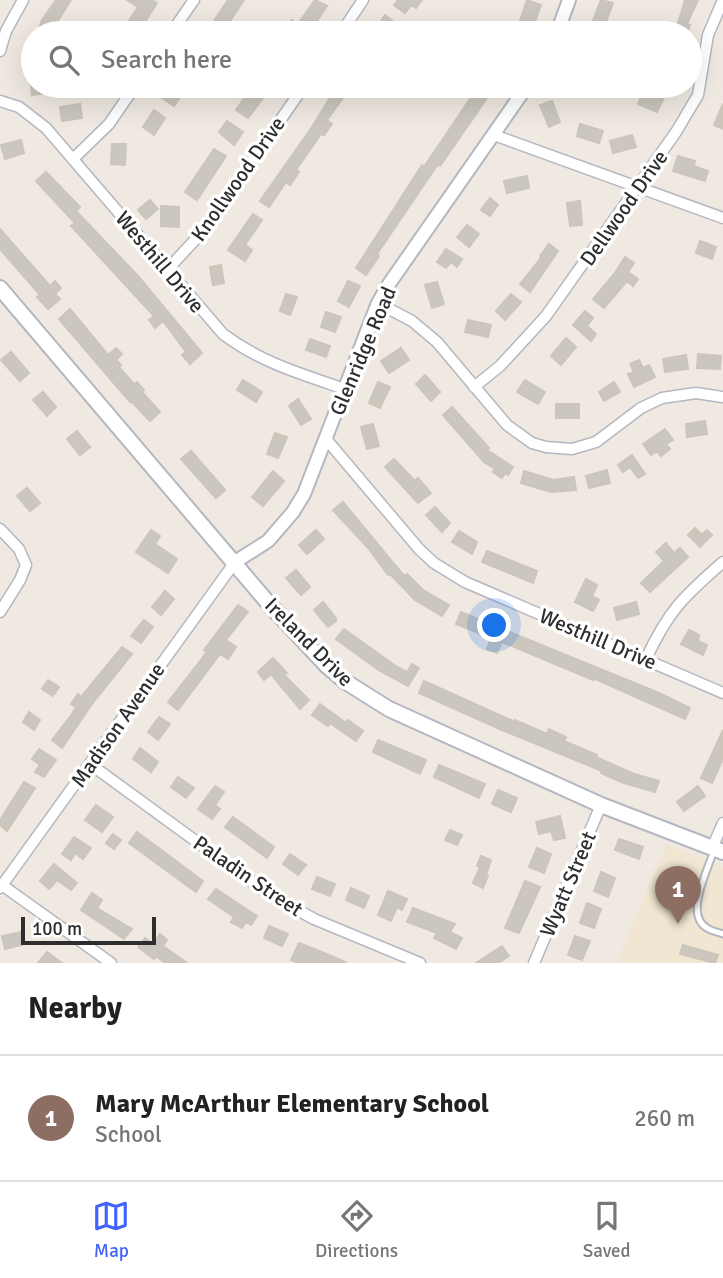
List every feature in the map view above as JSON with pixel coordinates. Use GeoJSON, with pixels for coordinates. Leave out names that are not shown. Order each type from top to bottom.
{"type":"FeatureCollection","features":[{"type":"Feature","properties":{"kind":"main road","name":"Ireland Drive"},"geometry":{"type":"LineString","coordinates":[[0,288],[269,604],[314,653],[346,682],[389,709],[601,804],[717,850]]}},
{"type":"Feature","properties":{"kind":"street"},"geometry":{"type":"LineString","coordinates":[[0,51],[6,31],[23,0]]}},
{"type":"Feature","properties":{"kind":"street"},"geometry":{"type":"LineString","coordinates":[[179,21],[194,0]]}},
{"type":"Feature","properties":{"kind":"street"},"geometry":{"type":"LineString","coordinates":[[349,21],[363,0]]}},
{"type":"Feature","properties":{"kind":"street"},"geometry":{"type":"LineString","coordinates":[[561,21],[569,0]]}},
{"type":"Feature","properties":{"kind":"street","name":"Dellwood Drive"},"geometry":{"type":"LineString","coordinates":[[702,79],[708,35],[723,0]]}},
{"type":"Feature","properties":{"kind":"street"},"geometry":{"type":"LineString","coordinates":[[73,159],[109,124],[127,98]]}},
{"type":"Feature","properties":{"kind":"street","name":"Knollwood Drive"},"geometry":{"type":"LineString","coordinates":[[168,269],[205,229],[296,98]]}},
{"type":"Feature","properties":{"kind":"street","name":"Glenridge Road"},"geometry":{"type":"LineString","coordinates":[[235,562],[268,541],[293,512],[311,479],[378,303],[519,98]]}},
{"type":"Feature","properties":{"kind":"street","name":"Dellwood Drive"},"geometry":{"type":"LineString","coordinates":[[474,387],[500,366],[546,316],[692,108],[695,98]]}},
{"type":"Feature","properties":{"kind":"street","name":"Westhill Drive"},"geometry":{"type":"LineString","coordinates":[[0,101],[19,107],[33,116],[207,317],[239,346],[270,363],[345,389]]}},
{"type":"Feature","properties":{"kind":"street"},"geometry":{"type":"LineString","coordinates":[[494,135],[723,218]]}},
{"type":"Feature","properties":{"kind":"street"},"geometry":{"type":"LineString","coordinates":[[378,303],[425,331],[507,425],[532,443],[572,449],[596,442],[641,408],[662,398],[696,393],[723,397]]}},
{"type":"Feature","properties":{"kind":"street","name":"Westhill Drive"},"geometry":{"type":"LineString","coordinates":[[326,439],[419,549],[449,573],[465,583],[723,692]]}},
{"type":"Feature","properties":{"kind":"street"},"geometry":{"type":"LineString","coordinates":[[0,529],[19,549],[26,565],[0,612]]}},
{"type":"Feature","properties":{"kind":"street","name":"Madison Avenue"},"geometry":{"type":"LineString","coordinates":[[1,886],[235,562]]}},
{"type":"Feature","properties":{"kind":"street"},"geometry":{"type":"LineString","coordinates":[[646,659],[668,615],[723,562]]}},
{"type":"Feature","properties":{"kind":"street","name":"Paladin Street"},"geometry":{"type":"LineString","coordinates":[[90,764],[267,893],[314,919],[420,963]]}},
{"type":"Feature","properties":{"kind":"street","name":"Wyatt Street"},"geometry":{"type":"LineString","coordinates":[[534,963],[601,804]]}},
{"type":"Feature","properties":{"kind":"street"},"geometry":{"type":"LineString","coordinates":[[717,850],[723,823]]}},
{"type":"Feature","properties":{"kind":"street"},"geometry":{"type":"LineString","coordinates":[[1,886],[111,963]]}},
{"type":"Feature","properties":{"kind":"lane"},"geometry":{"type":"LineString","coordinates":[[717,850],[696,903],[696,913],[699,921],[707,928],[723,934]]}},
{"type":"Feature","properties":{"kind":"shaded area"},"geometry":{"type":"Polygon","coordinates":[[[667,844],[723,867],[723,963],[616,963],[667,844]]]}},
{"type":"Feature","properties":{"kind":"building"},"geometry":{"type":"Polygon","coordinates":[[[56,0],[71,0],[58,21],[42,20],[56,0]]]}},
{"type":"Feature","properties":{"kind":"building"},"geometry":{"type":"Polygon","coordinates":[[[127,0],[151,0],[157,3],[146,21],[129,21],[138,7],[127,0]]]}},
{"type":"Feature","properties":{"kind":"building"},"geometry":{"type":"Polygon","coordinates":[[[228,0],[244,0],[230,21],[214,21],[228,0]]]}},
{"type":"Feature","properties":{"kind":"building"},"geometry":{"type":"Polygon","coordinates":[[[315,0],[327,6],[317,21],[300,21],[315,0]]]}},
{"type":"Feature","properties":{"kind":"building"},"geometry":{"type":"Polygon","coordinates":[[[398,0],[422,0],[416,8],[411,5],[405,13],[394,5],[398,0]]]}},
{"type":"Feature","properties":{"kind":"building"},"geometry":{"type":"Polygon","coordinates":[[[527,0],[541,5],[535,21],[520,21],[527,0]]]}},
{"type":"Feature","properties":{"kind":"building"},"geometry":{"type":"Polygon","coordinates":[[[601,0],[613,3],[606,21],[593,21],[601,0]]]}},
{"type":"Feature","properties":{"kind":"building"},"geometry":{"type":"Polygon","coordinates":[[[685,0],[698,0],[688,21],[679,21],[685,0]]]}},
{"type":"Feature","properties":{"kind":"building"},"geometry":{"type":"Polygon","coordinates":[[[385,15],[392,21],[381,21],[385,15]]]}},
{"type":"Feature","properties":{"kind":"building"},"geometry":{"type":"Polygon","coordinates":[[[162,98],[179,98],[174,106],[162,98]]]}},
{"type":"Feature","properties":{"kind":"building"},"geometry":{"type":"Polygon","coordinates":[[[244,98],[263,98],[248,118],[236,110],[244,98]]]}},
{"type":"Feature","properties":{"kind":"building"},"geometry":{"type":"Polygon","coordinates":[[[330,98],[343,98],[327,120],[332,124],[324,135],[321,134],[296,170],[299,172],[290,185],[286,182],[269,207],[260,201],[330,98]]]}},
{"type":"Feature","properties":{"kind":"building"},"geometry":{"type":"Polygon","coordinates":[[[471,98],[487,98],[440,166],[438,164],[377,254],[379,256],[366,275],[356,268],[422,165],[424,167],[471,98]]]}},
{"type":"Feature","properties":{"kind":"building"},"geometry":{"type":"Polygon","coordinates":[[[641,98],[664,98],[657,112],[638,104],[641,98]]]}},
{"type":"Feature","properties":{"kind":"building"},"geometry":{"type":"Polygon","coordinates":[[[552,101],[560,122],[549,127],[540,105],[552,101]]]}},
{"type":"Feature","properties":{"kind":"building"},"geometry":{"type":"Polygon","coordinates":[[[80,104],[82,118],[62,121],[60,107],[80,104]]]}},
{"type":"Feature","properties":{"kind":"building"},"geometry":{"type":"Polygon","coordinates":[[[723,104],[723,129],[714,125],[723,104]]]}},
{"type":"Feature","properties":{"kind":"building"},"geometry":{"type":"Polygon","coordinates":[[[154,110],[165,118],[154,135],[143,127],[154,110]]]}},
{"type":"Feature","properties":{"kind":"building"},"geometry":{"type":"Polygon","coordinates":[[[227,121],[243,132],[234,145],[219,132],[227,121]]]}},
{"type":"Feature","properties":{"kind":"building"},"geometry":{"type":"Polygon","coordinates":[[[580,124],[603,131],[599,143],[577,136],[580,124]]]}},
{"type":"Feature","properties":{"kind":"building"},"geometry":{"type":"Polygon","coordinates":[[[632,135],[636,147],[613,153],[610,141],[632,135]]]}},
{"type":"Feature","properties":{"kind":"building"},"geometry":{"type":"Polygon","coordinates":[[[21,140],[24,153],[5,159],[1,145],[21,140]]]}},
{"type":"Feature","properties":{"kind":"building"},"geometry":{"type":"Polygon","coordinates":[[[112,144],[126,144],[125,165],[111,164],[112,144]]]}},
{"type":"Feature","properties":{"kind":"building"},"geometry":{"type":"Polygon","coordinates":[[[214,149],[226,156],[197,200],[185,192],[214,149]]]}},
{"type":"Feature","properties":{"kind":"building"},"geometry":{"type":"Polygon","coordinates":[[[678,156],[695,161],[694,166],[708,171],[705,181],[673,171],[678,156]]]}},
{"type":"Feature","properties":{"kind":"building"},"geometry":{"type":"Polygon","coordinates":[[[46,172],[80,207],[76,211],[138,276],[202,353],[190,364],[182,355],[186,352],[163,321],[155,328],[149,320],[154,316],[71,226],[75,223],[36,181],[46,172]]]}},
{"type":"Feature","properties":{"kind":"building"},"geometry":{"type":"Polygon","coordinates":[[[527,176],[529,188],[507,193],[504,181],[527,176]]]}},
{"type":"Feature","properties":{"kind":"building"},"geometry":{"type":"Polygon","coordinates":[[[490,198],[498,205],[490,216],[481,210],[490,198]]]}},
{"type":"Feature","properties":{"kind":"building"},"geometry":{"type":"Polygon","coordinates":[[[150,200],[158,209],[146,219],[138,210],[150,200]]]}},
{"type":"Feature","properties":{"kind":"building"},"geometry":{"type":"Polygon","coordinates":[[[580,201],[582,225],[570,226],[567,203],[580,201]]]}},
{"type":"Feature","properties":{"kind":"building"},"geometry":{"type":"Polygon","coordinates":[[[161,206],[179,207],[179,227],[161,226],[161,206]]]}},
{"type":"Feature","properties":{"kind":"building"},"geometry":{"type":"Polygon","coordinates":[[[253,214],[262,220],[245,245],[252,250],[245,261],[228,250],[253,214]]]}},
{"type":"Feature","properties":{"kind":"building"},"geometry":{"type":"Polygon","coordinates":[[[467,225],[479,234],[469,247],[457,237],[467,225]]]}},
{"type":"Feature","properties":{"kind":"building"},"geometry":{"type":"Polygon","coordinates":[[[0,229],[50,286],[55,281],[61,288],[55,294],[60,299],[48,309],[37,297],[40,295],[0,249],[0,229]]]}},
{"type":"Feature","properties":{"kind":"building"},"geometry":{"type":"Polygon","coordinates":[[[700,241],[716,247],[712,259],[696,253],[700,241]]]}},
{"type":"Feature","properties":{"kind":"building"},"geometry":{"type":"Polygon","coordinates":[[[549,244],[558,251],[530,292],[520,284],[549,244]]]}},
{"type":"Feature","properties":{"kind":"building"},"geometry":{"type":"Polygon","coordinates":[[[446,249],[462,259],[457,267],[451,262],[446,268],[437,262],[446,249]]]}},
{"type":"Feature","properties":{"kind":"building"},"geometry":{"type":"Polygon","coordinates":[[[625,257],[634,263],[628,272],[638,279],[633,286],[627,281],[604,308],[593,299],[625,257]]]}},
{"type":"Feature","properties":{"kind":"building"},"geometry":{"type":"Polygon","coordinates":[[[221,265],[224,283],[213,285],[210,267],[221,265]]]}},
{"type":"Feature","properties":{"kind":"building"},"geometry":{"type":"Polygon","coordinates":[[[348,281],[360,286],[349,307],[338,301],[348,281]]]}},
{"type":"Feature","properties":{"kind":"building"},"geometry":{"type":"Polygon","coordinates":[[[437,282],[444,304],[432,308],[425,285],[437,282]]]}},
{"type":"Feature","properties":{"kind":"building"},"geometry":{"type":"Polygon","coordinates":[[[286,294],[297,297],[290,315],[280,311],[286,294]]]}},
{"type":"Feature","properties":{"kind":"building"},"geometry":{"type":"Polygon","coordinates":[[[511,294],[521,302],[505,320],[496,311],[511,294]]]}},
{"type":"Feature","properties":{"kind":"building"},"geometry":{"type":"Polygon","coordinates":[[[70,309],[108,355],[116,348],[122,354],[116,360],[121,365],[119,367],[134,384],[137,382],[144,390],[142,392],[160,412],[150,421],[130,402],[59,319],[70,309]]]}},
{"type":"Feature","properties":{"kind":"building"},"geometry":{"type":"Polygon","coordinates":[[[585,311],[593,318],[587,326],[596,334],[591,341],[573,325],[585,311]]]}},
{"type":"Feature","properties":{"kind":"building"},"geometry":{"type":"Polygon","coordinates":[[[326,312],[341,317],[335,332],[321,327],[326,312]]]}},
{"type":"Feature","properties":{"kind":"building"},"geometry":{"type":"Polygon","coordinates":[[[468,320],[491,325],[488,337],[465,332],[468,320]]]}},
{"type":"Feature","properties":{"kind":"building"},"geometry":{"type":"Polygon","coordinates":[[[566,338],[576,347],[561,365],[551,356],[566,338]]]}},
{"type":"Feature","properties":{"kind":"building"},"geometry":{"type":"Polygon","coordinates":[[[310,339],[330,346],[326,357],[306,350],[310,339]]]}},
{"type":"Feature","properties":{"kind":"building"},"geometry":{"type":"Polygon","coordinates":[[[401,348],[409,360],[389,373],[381,361],[401,348]]]}},
{"type":"Feature","properties":{"kind":"building"},"geometry":{"type":"Polygon","coordinates":[[[11,352],[29,373],[20,381],[1,360],[11,352]]]}},
{"type":"Feature","properties":{"kind":"building"},"geometry":{"type":"Polygon","coordinates":[[[698,354],[721,356],[720,369],[697,368],[698,354]]]}},
{"type":"Feature","properties":{"kind":"building"},"geometry":{"type":"Polygon","coordinates":[[[686,355],[688,369],[665,372],[663,359],[686,355]]]}},
{"type":"Feature","properties":{"kind":"building"},"geometry":{"type":"Polygon","coordinates":[[[639,360],[643,368],[649,365],[655,377],[634,387],[628,374],[634,372],[630,364],[639,360]]]}},
{"type":"Feature","properties":{"kind":"building"},"geometry":{"type":"Polygon","coordinates":[[[425,375],[440,392],[431,401],[416,384],[425,375]]]}},
{"type":"Feature","properties":{"kind":"building"},"geometry":{"type":"Polygon","coordinates":[[[243,380],[262,392],[256,402],[237,390],[243,380]]]}},
{"type":"Feature","properties":{"kind":"building"},"geometry":{"type":"Polygon","coordinates":[[[525,380],[545,392],[538,404],[517,392],[525,380]]]}},
{"type":"Feature","properties":{"kind":"building"},"geometry":{"type":"Polygon","coordinates":[[[378,382],[390,387],[380,408],[369,403],[378,382]]]}},
{"type":"Feature","properties":{"kind":"building"},"geometry":{"type":"Polygon","coordinates":[[[614,382],[620,392],[604,401],[599,392],[614,382]]]}},
{"type":"Feature","properties":{"kind":"building"},"geometry":{"type":"Polygon","coordinates":[[[43,392],[56,407],[47,416],[33,400],[43,392]]]}},
{"type":"Feature","properties":{"kind":"building"},"geometry":{"type":"Polygon","coordinates":[[[298,399],[311,419],[301,425],[289,406],[298,399]]]}},
{"type":"Feature","properties":{"kind":"building"},"geometry":{"type":"Polygon","coordinates":[[[556,404],[579,404],[579,418],[556,418],[556,404]]]}},
{"type":"Feature","properties":{"kind":"building"},"geometry":{"type":"Polygon","coordinates":[[[452,407],[489,448],[487,450],[513,467],[508,475],[505,473],[502,478],[493,472],[495,469],[484,462],[443,415],[452,407]]]}},
{"type":"Feature","properties":{"kind":"building"},"geometry":{"type":"Polygon","coordinates":[[[705,421],[707,434],[687,437],[686,424],[705,421]]]}},
{"type":"Feature","properties":{"kind":"building"},"geometry":{"type":"Polygon","coordinates":[[[373,424],[379,446],[367,449],[361,427],[373,424]]]}},
{"type":"Feature","properties":{"kind":"building"},"geometry":{"type":"Polygon","coordinates":[[[665,429],[673,440],[666,444],[670,449],[661,456],[657,451],[651,455],[643,444],[665,429]]]}},
{"type":"Feature","properties":{"kind":"building"},"geometry":{"type":"Polygon","coordinates":[[[77,431],[90,447],[80,455],[67,439],[77,431]]]}},
{"type":"Feature","properties":{"kind":"building"},"geometry":{"type":"Polygon","coordinates":[[[275,433],[287,437],[278,458],[267,454],[275,433]]]}},
{"type":"Feature","properties":{"kind":"building"},"geometry":{"type":"Polygon","coordinates":[[[191,451],[225,490],[216,498],[181,459],[191,451]]]}},
{"type":"Feature","properties":{"kind":"building"},"geometry":{"type":"Polygon","coordinates":[[[632,455],[645,474],[638,478],[630,467],[623,472],[618,465],[632,455]]]}},
{"type":"Feature","properties":{"kind":"building"},"geometry":{"type":"Polygon","coordinates":[[[394,459],[415,481],[418,478],[431,493],[418,503],[385,467],[394,459]]]}},
{"type":"Feature","properties":{"kind":"building"},"geometry":{"type":"Polygon","coordinates":[[[607,470],[610,483],[589,488],[586,476],[607,470]]]}},
{"type":"Feature","properties":{"kind":"building"},"geometry":{"type":"Polygon","coordinates":[[[273,471],[284,481],[263,506],[252,497],[273,471]]]}},
{"type":"Feature","properties":{"kind":"building"},"geometry":{"type":"Polygon","coordinates":[[[524,471],[553,480],[574,477],[576,490],[551,492],[521,483],[524,471]]]}},
{"type":"Feature","properties":{"kind":"building"},"geometry":{"type":"Polygon","coordinates":[[[27,488],[40,503],[30,511],[17,496],[27,488]]]}},
{"type":"Feature","properties":{"kind":"building"},"geometry":{"type":"Polygon","coordinates":[[[343,502],[404,576],[407,574],[423,590],[449,605],[442,616],[415,600],[388,575],[369,549],[333,510],[343,502]]]}},
{"type":"Feature","properties":{"kind":"building"},"geometry":{"type":"Polygon","coordinates":[[[435,507],[450,523],[442,532],[426,515],[435,507]]]}},
{"type":"Feature","properties":{"kind":"building"},"geometry":{"type":"Polygon","coordinates":[[[695,528],[702,535],[707,530],[712,535],[700,547],[688,535],[695,528]]]}},
{"type":"Feature","properties":{"kind":"building"},"geometry":{"type":"Polygon","coordinates":[[[151,530],[160,536],[155,544],[177,559],[168,573],[136,552],[151,530]]]}},
{"type":"Feature","properties":{"kind":"building"},"geometry":{"type":"Polygon","coordinates":[[[316,530],[324,539],[307,554],[299,545],[316,530]]]}},
{"type":"Feature","properties":{"kind":"building"},"geometry":{"type":"Polygon","coordinates":[[[459,531],[477,542],[472,554],[452,542],[459,531]]]}},
{"type":"Feature","properties":{"kind":"building"},"geometry":{"type":"Polygon","coordinates":[[[666,543],[674,553],[680,548],[688,557],[650,592],[641,583],[664,561],[656,552],[666,543]]]}},
{"type":"Feature","properties":{"kind":"building"},"geometry":{"type":"Polygon","coordinates":[[[487,551],[537,571],[533,583],[482,562],[487,551]]]}},
{"type":"Feature","properties":{"kind":"building"},"geometry":{"type":"Polygon","coordinates":[[[296,570],[310,587],[301,595],[286,578],[296,570]]]}},
{"type":"Feature","properties":{"kind":"building"},"geometry":{"type":"Polygon","coordinates":[[[586,579],[597,585],[592,596],[599,600],[593,611],[575,602],[586,579]]]}},
{"type":"Feature","properties":{"kind":"building"},"geometry":{"type":"Polygon","coordinates":[[[165,591],[174,599],[161,615],[152,607],[165,591]]]}},
{"type":"Feature","properties":{"kind":"building"},"geometry":{"type":"Polygon","coordinates":[[[323,602],[336,618],[328,627],[314,610],[323,602]]]}},
{"type":"Feature","properties":{"kind":"building"},"geometry":{"type":"Polygon","coordinates":[[[636,602],[639,614],[617,620],[614,608],[636,602]]]}},
{"type":"Feature","properties":{"kind":"building"},"geometry":{"type":"Polygon","coordinates":[[[238,605],[248,612],[226,640],[236,647],[228,659],[220,654],[178,710],[168,702],[207,652],[204,650],[238,605]]]}},
{"type":"Feature","properties":{"kind":"building"},"geometry":{"type":"Polygon","coordinates":[[[461,612],[690,708],[685,719],[593,678],[502,642],[497,653],[487,649],[491,638],[456,624],[461,612]]]}},
{"type":"Feature","properties":{"kind":"building"},"geometry":{"type":"Polygon","coordinates":[[[144,620],[153,627],[141,643],[131,636],[144,620]]]}},
{"type":"Feature","properties":{"kind":"building"},"geometry":{"type":"Polygon","coordinates":[[[344,629],[397,667],[407,672],[412,664],[419,668],[408,686],[380,671],[336,639],[344,629]]]}},
{"type":"Feature","properties":{"kind":"building"},"geometry":{"type":"Polygon","coordinates":[[[689,630],[699,635],[698,641],[707,645],[703,655],[681,644],[689,630]]]}},
{"type":"Feature","properties":{"kind":"building"},"geometry":{"type":"Polygon","coordinates":[[[122,647],[132,654],[92,704],[62,748],[52,740],[76,707],[71,704],[78,694],[81,697],[122,647]]]}},
{"type":"Feature","properties":{"kind":"building"},"geometry":{"type":"Polygon","coordinates":[[[273,658],[287,673],[284,675],[309,700],[300,709],[271,674],[264,680],[258,672],[273,658]]]}},
{"type":"Feature","properties":{"kind":"building"},"geometry":{"type":"Polygon","coordinates":[[[48,680],[59,687],[53,696],[42,689],[48,680]]]}},
{"type":"Feature","properties":{"kind":"building"},"geometry":{"type":"Polygon","coordinates":[[[424,681],[515,722],[547,734],[549,729],[566,737],[564,741],[597,755],[596,757],[634,774],[659,781],[655,792],[621,782],[601,773],[602,771],[419,693],[424,681]]]}},
{"type":"Feature","properties":{"kind":"building"},"geometry":{"type":"Polygon","coordinates":[[[320,704],[346,723],[348,720],[363,731],[356,741],[330,723],[328,726],[312,715],[320,704]]]}},
{"type":"Feature","properties":{"kind":"building"},"geometry":{"type":"Polygon","coordinates":[[[29,712],[40,720],[34,730],[23,722],[29,712]]]}},
{"type":"Feature","properties":{"kind":"building"},"geometry":{"type":"Polygon","coordinates":[[[159,717],[170,724],[158,740],[148,732],[159,717]]]}},
{"type":"Feature","properties":{"kind":"building"},"geometry":{"type":"Polygon","coordinates":[[[723,730],[723,759],[712,783],[701,778],[723,730]]]}},
{"type":"Feature","properties":{"kind":"building"},"geometry":{"type":"Polygon","coordinates":[[[378,740],[426,760],[420,774],[373,752],[378,740]]]}},
{"type":"Feature","properties":{"kind":"building"},"geometry":{"type":"Polygon","coordinates":[[[140,748],[158,762],[151,772],[133,759],[140,748]]]}},
{"type":"Feature","properties":{"kind":"building"},"geometry":{"type":"Polygon","coordinates":[[[39,749],[56,760],[44,777],[35,772],[40,765],[32,759],[39,749]]]}},
{"type":"Feature","properties":{"kind":"building"},"geometry":{"type":"Polygon","coordinates":[[[439,765],[485,784],[479,798],[434,777],[439,765]]]}},
{"type":"Feature","properties":{"kind":"building"},"geometry":{"type":"Polygon","coordinates":[[[178,777],[194,788],[186,798],[171,787],[178,777]]]}},
{"type":"Feature","properties":{"kind":"building"},"geometry":{"type":"Polygon","coordinates":[[[24,782],[35,788],[7,831],[0,825],[0,820],[24,782]]]}},
{"type":"Feature","properties":{"kind":"building"},"geometry":{"type":"Polygon","coordinates":[[[215,786],[224,792],[215,805],[220,809],[212,819],[198,809],[215,786]]]}},
{"type":"Feature","properties":{"kind":"building"},"geometry":{"type":"Polygon","coordinates":[[[698,786],[705,796],[684,811],[677,802],[698,786]]]}},
{"type":"Feature","properties":{"kind":"building"},"geometry":{"type":"Polygon","coordinates":[[[498,790],[517,798],[511,812],[492,804],[498,790]]]}},
{"type":"Feature","properties":{"kind":"building"},"geometry":{"type":"Polygon","coordinates":[[[96,805],[113,817],[102,832],[85,820],[96,805]]]}},
{"type":"Feature","properties":{"kind":"building"},"geometry":{"type":"Polygon","coordinates":[[[560,816],[565,838],[554,840],[551,831],[539,834],[536,822],[560,816]]]}},
{"type":"Feature","properties":{"kind":"building"},"geometry":{"type":"Polygon","coordinates":[[[233,817],[274,847],[267,858],[225,827],[233,817]]]}},
{"type":"Feature","properties":{"kind":"building"},"geometry":{"type":"Polygon","coordinates":[[[450,830],[462,835],[457,845],[445,840],[450,830]]]}},
{"type":"Feature","properties":{"kind":"building"},"geometry":{"type":"Polygon","coordinates":[[[137,832],[203,881],[196,892],[129,843],[137,832]]]}},
{"type":"Feature","properties":{"kind":"building"},"geometry":{"type":"Polygon","coordinates":[[[113,834],[121,840],[114,849],[106,843],[113,834]]]}},
{"type":"Feature","properties":{"kind":"building"},"geometry":{"type":"Polygon","coordinates":[[[74,837],[91,848],[83,859],[75,853],[71,860],[62,854],[74,837]]]}},
{"type":"Feature","properties":{"kind":"building"},"geometry":{"type":"Polygon","coordinates":[[[619,839],[643,847],[639,859],[615,850],[619,839]]]}},
{"type":"Feature","properties":{"kind":"building"},"geometry":{"type":"Polygon","coordinates":[[[537,848],[551,854],[544,873],[529,867],[537,848]]]}},
{"type":"Feature","properties":{"kind":"building"},"geometry":{"type":"Polygon","coordinates":[[[290,854],[306,865],[298,875],[283,864],[290,854]]]}},
{"type":"Feature","properties":{"kind":"building"},"geometry":{"type":"Polygon","coordinates":[[[481,856],[491,860],[483,888],[473,883],[480,867],[477,866],[481,856]]]}},
{"type":"Feature","properties":{"kind":"building"},"geometry":{"type":"Polygon","coordinates":[[[54,864],[77,883],[71,890],[57,880],[49,889],[40,881],[54,864]]]}},
{"type":"Feature","properties":{"kind":"building"},"geometry":{"type":"Polygon","coordinates":[[[601,872],[615,878],[608,897],[594,891],[601,872]]]}},
{"type":"Feature","properties":{"kind":"building"},"geometry":{"type":"Polygon","coordinates":[[[317,877],[335,884],[330,896],[312,889],[317,877]]]}},
{"type":"Feature","properties":{"kind":"building"},"geometry":{"type":"Polygon","coordinates":[[[525,881],[540,887],[519,933],[505,928],[525,881]]]}},
{"type":"Feature","properties":{"kind":"building"},"geometry":{"type":"Polygon","coordinates":[[[351,888],[369,896],[364,908],[346,900],[351,888]]]}},
{"type":"Feature","properties":{"kind":"building"},"geometry":{"type":"Polygon","coordinates":[[[216,889],[257,916],[251,925],[246,922],[242,928],[231,922],[234,917],[208,899],[216,889]]]}},
{"type":"Feature","properties":{"kind":"building"},"geometry":{"type":"Polygon","coordinates":[[[388,891],[407,899],[402,910],[397,907],[391,921],[378,915],[388,891]]]}},
{"type":"Feature","properties":{"kind":"building"},"geometry":{"type":"Polygon","coordinates":[[[92,893],[102,900],[97,908],[132,929],[124,939],[81,910],[92,893]]]}},
{"type":"Feature","properties":{"kind":"building"},"geometry":{"type":"Polygon","coordinates":[[[587,903],[601,909],[594,928],[580,923],[587,903]]]}},
{"type":"Feature","properties":{"kind":"building"},"geometry":{"type":"Polygon","coordinates":[[[413,908],[455,924],[450,932],[462,938],[456,949],[434,938],[437,933],[407,922],[413,908]]]}},
{"type":"Feature","properties":{"kind":"building"},"geometry":{"type":"Polygon","coordinates":[[[269,926],[288,934],[282,946],[264,938],[269,926]]]}},
{"type":"Feature","properties":{"kind":"building"},"geometry":{"type":"Polygon","coordinates":[[[22,932],[25,944],[5,949],[2,936],[22,932]]]}},
{"type":"Feature","properties":{"kind":"building"},"geometry":{"type":"Polygon","coordinates":[[[160,934],[167,940],[163,946],[187,963],[165,963],[156,956],[154,959],[138,947],[145,938],[153,944],[160,934]]]}},
{"type":"Feature","properties":{"kind":"building"},"geometry":{"type":"Polygon","coordinates":[[[575,936],[590,941],[582,960],[568,955],[575,936]]]}},
{"type":"Feature","properties":{"kind":"building"},"geometry":{"type":"Polygon","coordinates":[[[299,943],[347,963],[298,963],[291,960],[299,943]]]}},
{"type":"Feature","properties":{"kind":"building"},"geometry":{"type":"Polygon","coordinates":[[[683,945],[718,955],[715,963],[680,954],[683,945]]]}},
{"type":"Feature","properties":{"kind":"building"},"geometry":{"type":"Polygon","coordinates":[[[502,946],[509,956],[498,963],[476,963],[502,946]]]}},
{"type":"Feature","properties":{"kind":"building"},"geometry":{"type":"Polygon","coordinates":[[[47,952],[62,963],[38,963],[47,952]]]}},
{"type":"Feature","properties":{"kind":"place","name":"Mary McArthur Elementary School"},"geometry":{"type":"Point","coordinates":[678,924]}}]}
